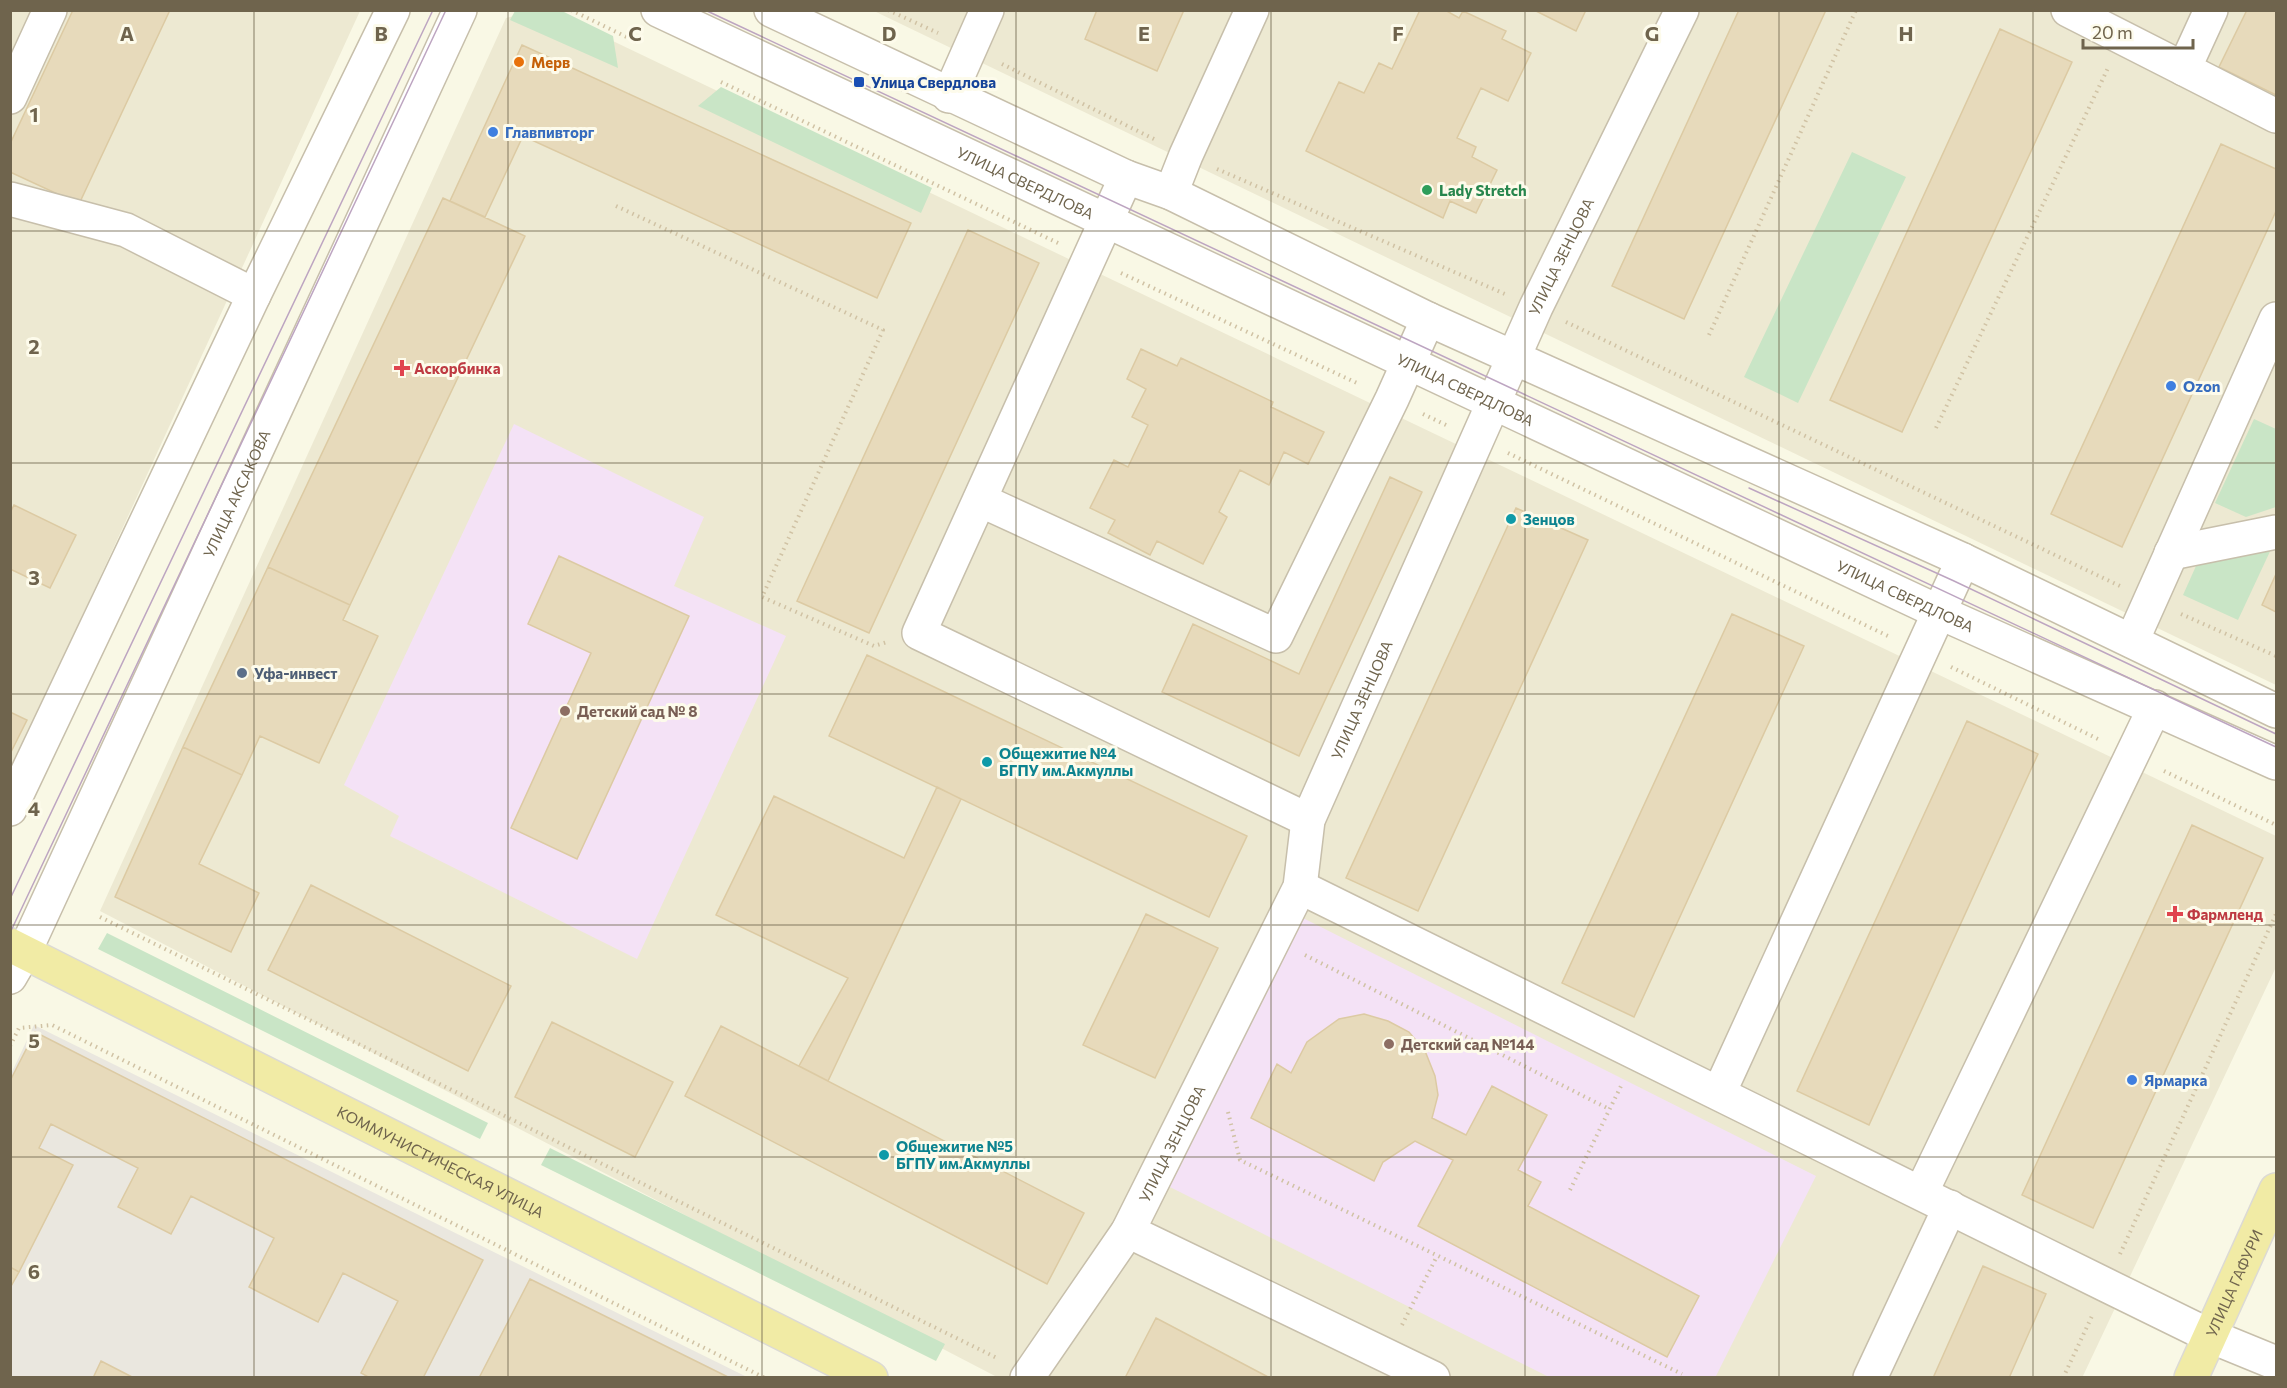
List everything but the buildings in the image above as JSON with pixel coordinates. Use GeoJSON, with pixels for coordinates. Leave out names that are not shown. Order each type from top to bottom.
{"type":"FeatureCollection","features":[{"type":"Feature","properties":{"kind":"main road","name":"КОММУНИСТИЧЕСКАЯ УЛИЦА"},"geometry":{"type":"LineString","coordinates":[[15,958],[871,1377]]}},
{"type":"Feature","properties":{"kind":"main road","name":"УЛИЦА ГАФУРИ"},"geometry":{"type":"LineString","coordinates":[[2191,1377],[2277,1190]]}},
{"type":"Feature","properties":{"kind":"street"},"geometry":{"type":"LineString","coordinates":[[10,97],[50,10]]}},
{"type":"Feature","properties":{"kind":"street"},"geometry":{"type":"LineString","coordinates":[[10,809],[254,295],[393,10]]}},
{"type":"Feature","properties":{"kind":"street","name":"УЛИЦА АКСАКОВА"},"geometry":{"type":"LineString","coordinates":[[15,958],[460,10]]}},
{"type":"Feature","properties":{"kind":"street","name":"УЛИЦА СВЕРДЛОВА"},"geometry":{"type":"LineString","coordinates":[[658,10],[1941,613],[2277,763]]}},
{"type":"Feature","properties":{"kind":"street"},"geometry":{"type":"LineString","coordinates":[[771,10],[949,96],[1126,177],[1171,193],[1428,319],[1964,560],[2277,711]]}},
{"type":"Feature","properties":{"kind":"street"},"geometry":{"type":"LineString","coordinates":[[949,96],[987,10]]}},
{"type":"Feature","properties":{"kind":"street"},"geometry":{"type":"LineString","coordinates":[[1171,193],[1252,10]]}},
{"type":"Feature","properties":{"kind":"street","name":"УЛИЦА ЗЕНЦОВА"},"geometry":{"type":"LineString","coordinates":[[1028,1376],[1128,1231],[1300,887],[1308,820],[1536,308],[1682,10]]}},
{"type":"Feature","properties":{"kind":"street"},"geometry":{"type":"LineString","coordinates":[[2068,10],[2277,116]]}},
{"type":"Feature","properties":{"kind":"street"},"geometry":{"type":"LineString","coordinates":[[2184,69],[2211,10]]}},
{"type":"Feature","properties":{"kind":"street"},"geometry":{"type":"LineString","coordinates":[[1126,177],[919,633],[1308,820]]}},
{"type":"Feature","properties":{"kind":"street"},"geometry":{"type":"LineString","coordinates":[[10,199],[126,230],[254,295]]}},
{"type":"Feature","properties":{"kind":"street"},"geometry":{"type":"LineString","coordinates":[[980,500],[1275,636],[1428,319]]}},
{"type":"Feature","properties":{"kind":"street"},"geometry":{"type":"LineString","coordinates":[[2132,641],[2277,319]]}},
{"type":"Feature","properties":{"kind":"street"},"geometry":{"type":"LineString","coordinates":[[2171,553],[2277,532]]}},
{"type":"Feature","properties":{"kind":"street"},"geometry":{"type":"LineString","coordinates":[[1719,1093],[1964,560]]}},
{"type":"Feature","properties":{"kind":"street"},"geometry":{"type":"LineString","coordinates":[[1870,1377],[1935,1200],[2155,707]]}},
{"type":"Feature","properties":{"kind":"street"},"geometry":{"type":"LineString","coordinates":[[1300,887],[2106,1285],[2210,1335],[2277,1363]]}},
{"type":"Feature","properties":{"kind":"street"},"geometry":{"type":"LineString","coordinates":[[1128,1231],[1433,1377]]}},
{"type":"Feature","properties":{"kind":"path"},"geometry":{"type":"LineString","coordinates":[[888,10],[1186,155],[1536,308],[2149,599],[2277,657]]}},
{"type":"Feature","properties":{"kind":"path"},"geometry":{"type":"LineString","coordinates":[[1709,335],[1856,10]]}},
{"type":"Feature","properties":{"kind":"path"},"geometry":{"type":"LineString","coordinates":[[1936,428],[2123,38]]}},
{"type":"Feature","properties":{"kind":"path"},"geometry":{"type":"LineString","coordinates":[[616,206],[883,330],[762,597],[874,646],[919,633]]}},
{"type":"Feature","properties":{"kind":"path"},"geometry":{"type":"LineString","coordinates":[[2062,1377],[2277,914]]}},
{"type":"Feature","properties":{"kind":"path"},"geometry":{"type":"LineString","coordinates":[[100,917],[1028,1376]]}},
{"type":"Feature","properties":{"kind":"path"},"geometry":{"type":"LineString","coordinates":[[1302,954],[1609,1109]]}},
{"type":"Feature","properties":{"kind":"path"},"geometry":{"type":"LineString","coordinates":[[10,1046],[19,1028],[52,1025],[765,1377]]}},
{"type":"Feature","properties":{"kind":"path"},"geometry":{"type":"LineString","coordinates":[[1570,1190],[1637,1053]]}},
{"type":"Feature","properties":{"kind":"path"},"geometry":{"type":"LineString","coordinates":[[1233,1101],[1228,1112],[1240,1160],[1682,1374]]}},
{"type":"Feature","properties":{"kind":"path"},"geometry":{"type":"LineString","coordinates":[[1387,1355],[1437,1256]]}},
{"type":"Feature","properties":{"kind":"shaded area"},"geometry":{"type":"Polygon","coordinates":[[[536,10],[550,11],[2276,836],[2276,967],[2082,1378],[997,1377],[100,911],[506,18],[536,10]]]}},
{"type":"Feature","properties":{"kind":"shaded area"},"geometry":{"type":"Polygon","coordinates":[[[11,11],[360,11],[11,771],[11,11]]]}},
{"type":"Feature","properties":{"kind":"shaded area"},"geometry":{"type":"Polygon","coordinates":[[[874,11],[2276,11],[2276,685],[874,11]]]}},
{"type":"Feature","properties":{"kind":"shaded area","name":"Детский сад № 8"},"geometry":{"type":"Polygon","coordinates":[[[514,424],[704,517],[674,586],[786,636],[637,959],[390,836],[399,816],[344,785],[514,424]]]}},
{"type":"Feature","properties":{"kind":"shaded area","name":"Детский сад №144"},"geometry":{"type":"Polygon","coordinates":[[[1291,912],[1816,1176],[1715,1378],[1549,1377],[1156,1180],[1291,912]]]}},
{"type":"Feature","properties":{"kind":"shaded area"},"geometry":{"type":"Polygon","coordinates":[[[34,1025],[747,1377],[11,1378],[11,1074],[34,1025]]]}},
{"type":"Feature","properties":{"kind":"green space"},"geometry":{"type":"Polygon","coordinates":[[[515,11],[562,11],[613,36],[618,68],[510,20],[515,11]]]}},
{"type":"Feature","properties":{"kind":"green space"},"geometry":{"type":"Polygon","coordinates":[[[721,87],[932,188],[921,213],[698,106],[721,87]]]}},
{"type":"Feature","properties":{"kind":"green space"},"geometry":{"type":"Polygon","coordinates":[[[1852,152],[1906,177],[1798,403],[1744,377],[1852,152]]]}},
{"type":"Feature","properties":{"kind":"green space"},"geometry":{"type":"Polygon","coordinates":[[[2254,419],[2276,429],[2276,507],[2246,517],[2215,503],[2254,419]]]}},
{"type":"Feature","properties":{"kind":"green space"},"geometry":{"type":"Polygon","coordinates":[[[2273,545],[2238,620],[2183,595],[2196,566],[2273,545]]]}},
{"type":"Feature","properties":{"kind":"green space"},"geometry":{"type":"Polygon","coordinates":[[[107,933],[488,1123],[480,1139],[98,949],[107,933]]]}},
{"type":"Feature","properties":{"kind":"green space"},"geometry":{"type":"Polygon","coordinates":[[[550,1148],[945,1344],[936,1361],[541,1165],[550,1148]]]}},
{"type":"Feature","properties":{"kind":"tram line"},"geometry":{"type":"LineString","coordinates":[[10,899],[433,10]]}},
{"type":"Feature","properties":{"kind":"tram line"},"geometry":{"type":"LineString","coordinates":[[10,933],[446,10]]}},
{"type":"Feature","properties":{"kind":"tram line"},"geometry":{"type":"LineString","coordinates":[[705,10],[2276,747]]}},
{"type":"Feature","properties":{"kind":"tram line"},"geometry":{"type":"LineString","coordinates":[[1749,488],[1954,581],[2276,734]]}},
{"type":"Feature","properties":{"kind":"place","name":"Мерв"},"geometry":{"type":"Point","coordinates":[519,62]}},
{"type":"Feature","properties":{"kind":"place","name":"Улица Свердлова"},"geometry":{"type":"Point","coordinates":[859,82]}},
{"type":"Feature","properties":{"kind":"place","name":"Главпивторг"},"geometry":{"type":"Point","coordinates":[493,132]}},
{"type":"Feature","properties":{"kind":"place","name":"Lady Stretch"},"geometry":{"type":"Point","coordinates":[1427,190]}},
{"type":"Feature","properties":{"kind":"place","name":"Аскорбинка"},"geometry":{"type":"Point","coordinates":[402,368]}},
{"type":"Feature","properties":{"kind":"place","name":"Ozon"},"geometry":{"type":"Point","coordinates":[2171,386]}},
{"type":"Feature","properties":{"kind":"place","name":"Зенцов"},"geometry":{"type":"Point","coordinates":[1511,519]}},
{"type":"Feature","properties":{"kind":"place","name":"Уфа-инвест"},"geometry":{"type":"Point","coordinates":[242,673]}},
{"type":"Feature","properties":{"kind":"place","name":"Детский сад № 8"},"geometry":{"type":"Point","coordinates":[565,711]}},
{"type":"Feature","properties":{"kind":"place","name":"Общежитие №4 БГПУ им.Акмуллы"},"geometry":{"type":"Point","coordinates":[987,762]}},
{"type":"Feature","properties":{"kind":"place","name":"Фармленд"},"geometry":{"type":"Point","coordinates":[2175,914]}},
{"type":"Feature","properties":{"kind":"place","name":"Детский сад №144"},"geometry":{"type":"Point","coordinates":[1389,1044]}},
{"type":"Feature","properties":{"kind":"place","name":"Ярмарка"},"geometry":{"type":"Point","coordinates":[2132,1080]}},
{"type":"Feature","properties":{"kind":"place","name":"Общежитие №5 БГПУ им.Акмуллы"},"geometry":{"type":"Point","coordinates":[884,1155]}}]}
